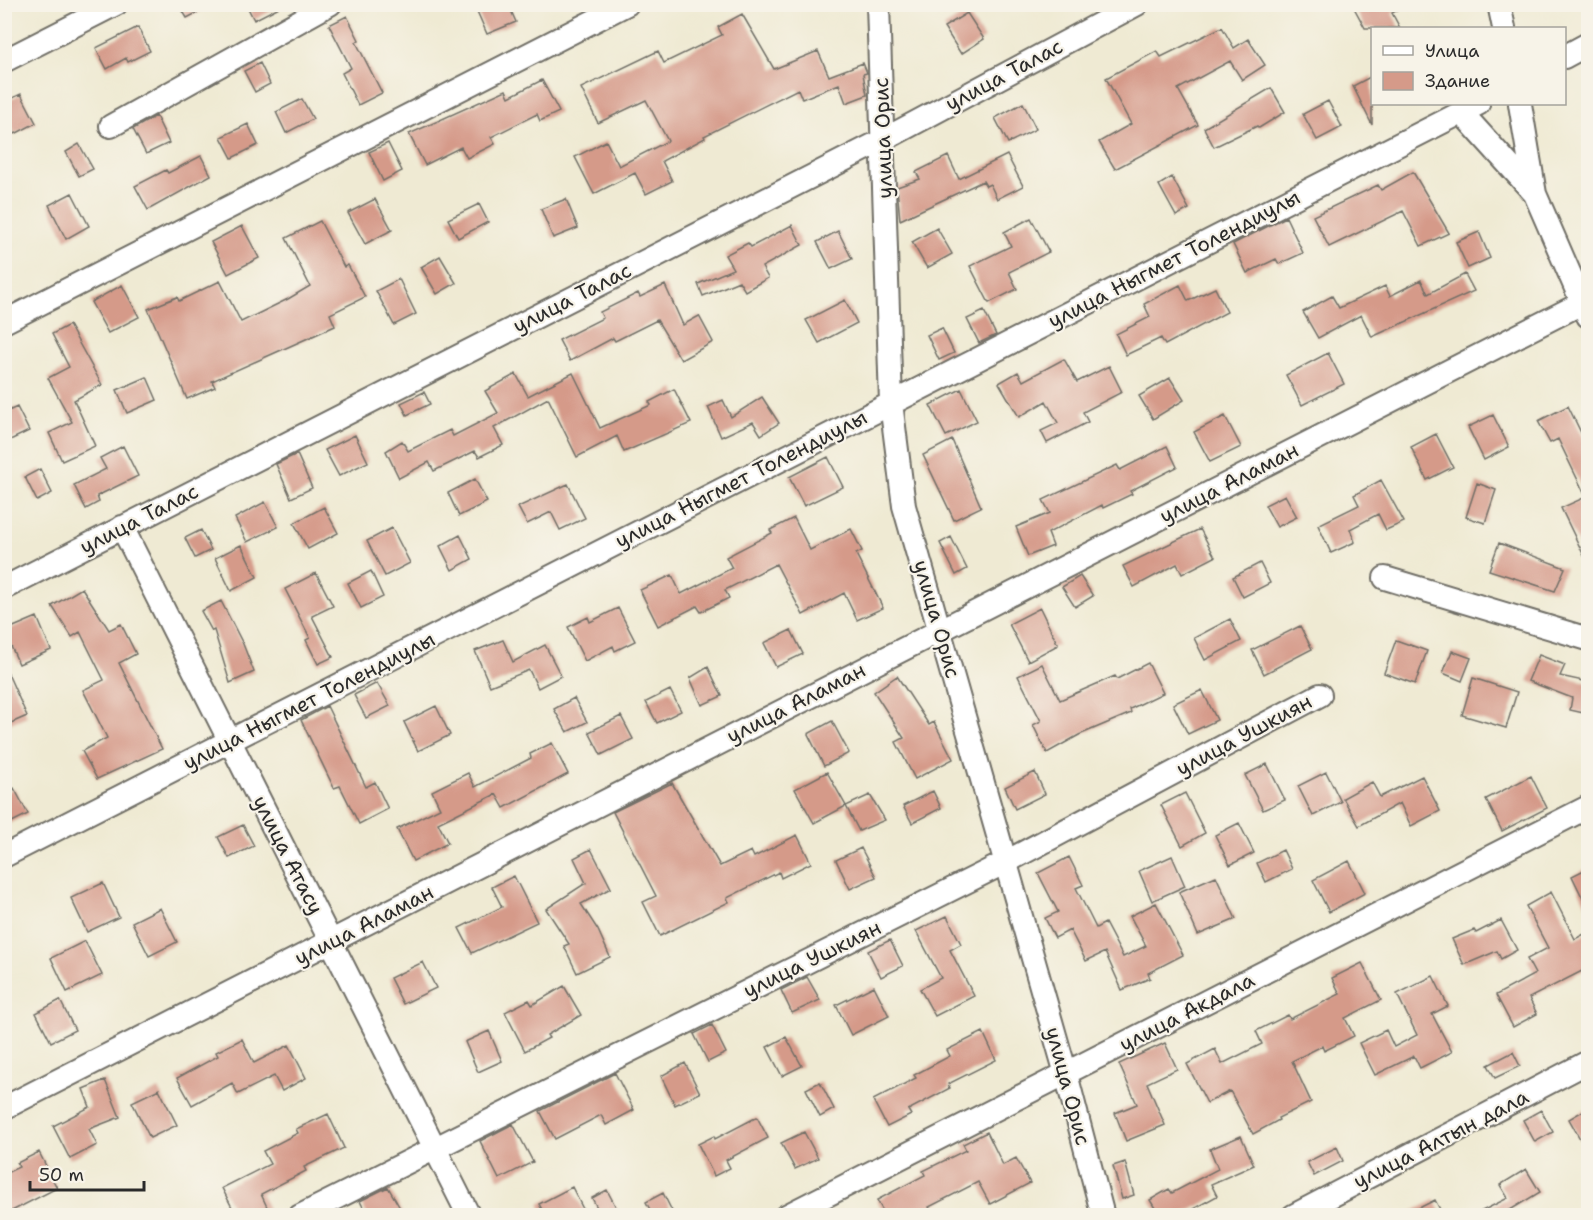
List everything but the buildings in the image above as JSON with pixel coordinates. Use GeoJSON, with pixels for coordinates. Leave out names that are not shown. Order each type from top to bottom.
{"type":"FeatureCollection","features":[{"type":"Feature","properties":{"kind":"street"},"geometry":{"type":"LineString","coordinates":[[4,61],[116,4]]}},
{"type":"Feature","properties":{"kind":"street"},"geometry":{"type":"LineString","coordinates":[[111,126],[330,4]]}},
{"type":"Feature","properties":{"kind":"street"},"geometry":{"type":"LineString","coordinates":[[4,322],[627,4]]}},
{"type":"Feature","properties":{"kind":"street","name":"улица Орис"},"geometry":{"type":"LineString","coordinates":[[878,4],[891,403],[904,506],[1066,1074],[1103,1215]]}},
{"type":"Feature","properties":{"kind":"street","name":"улица Талас"},"geometry":{"type":"LineString","coordinates":[[4,588],[883,140],[1137,4]]}},
{"type":"Feature","properties":{"kind":"street"},"geometry":{"type":"LineString","coordinates":[[1499,4],[1504,27]]}},
{"type":"Feature","properties":{"kind":"street"},"geometry":{"type":"LineString","coordinates":[[1566,56],[1588,44]]}},
{"type":"Feature","properties":{"kind":"street"},"geometry":{"type":"LineString","coordinates":[[1520,105],[1535,194]]}},
{"type":"Feature","properties":{"kind":"street"},"geometry":{"type":"LineString","coordinates":[[1470,108],[1535,194],[1586,306]]}},
{"type":"Feature","properties":{"kind":"street","name":"улица Ныгмет Толендиулы"},"geometry":{"type":"LineString","coordinates":[[4,856],[1470,108]]}},
{"type":"Feature","properties":{"kind":"street","name":"улица Аламан"},"geometry":{"type":"LineString","coordinates":[[4,1108],[333,942],[940,629],[1586,306]]}},
{"type":"Feature","properties":{"kind":"street","name":"улица Атасу"},"geometry":{"type":"LineString","coordinates":[[123,527],[469,1215]]}},
{"type":"Feature","properties":{"kind":"street"},"geometry":{"type":"LineString","coordinates":[[1385,578],[1588,639]]}},
{"type":"Feature","properties":{"kind":"street","name":"улица Ушкиян"},"geometry":{"type":"LineString","coordinates":[[300,1215],[1004,863],[1320,695]]}},
{"type":"Feature","properties":{"kind":"street","name":"улица Акдала"},"geometry":{"type":"LineString","coordinates":[[786,1215],[1588,807]]}},
{"type":"Feature","properties":{"kind":"street","name":"улица Алтын дала"},"geometry":{"type":"LineString","coordinates":[[1293,1215],[1588,1062]]}}]}
